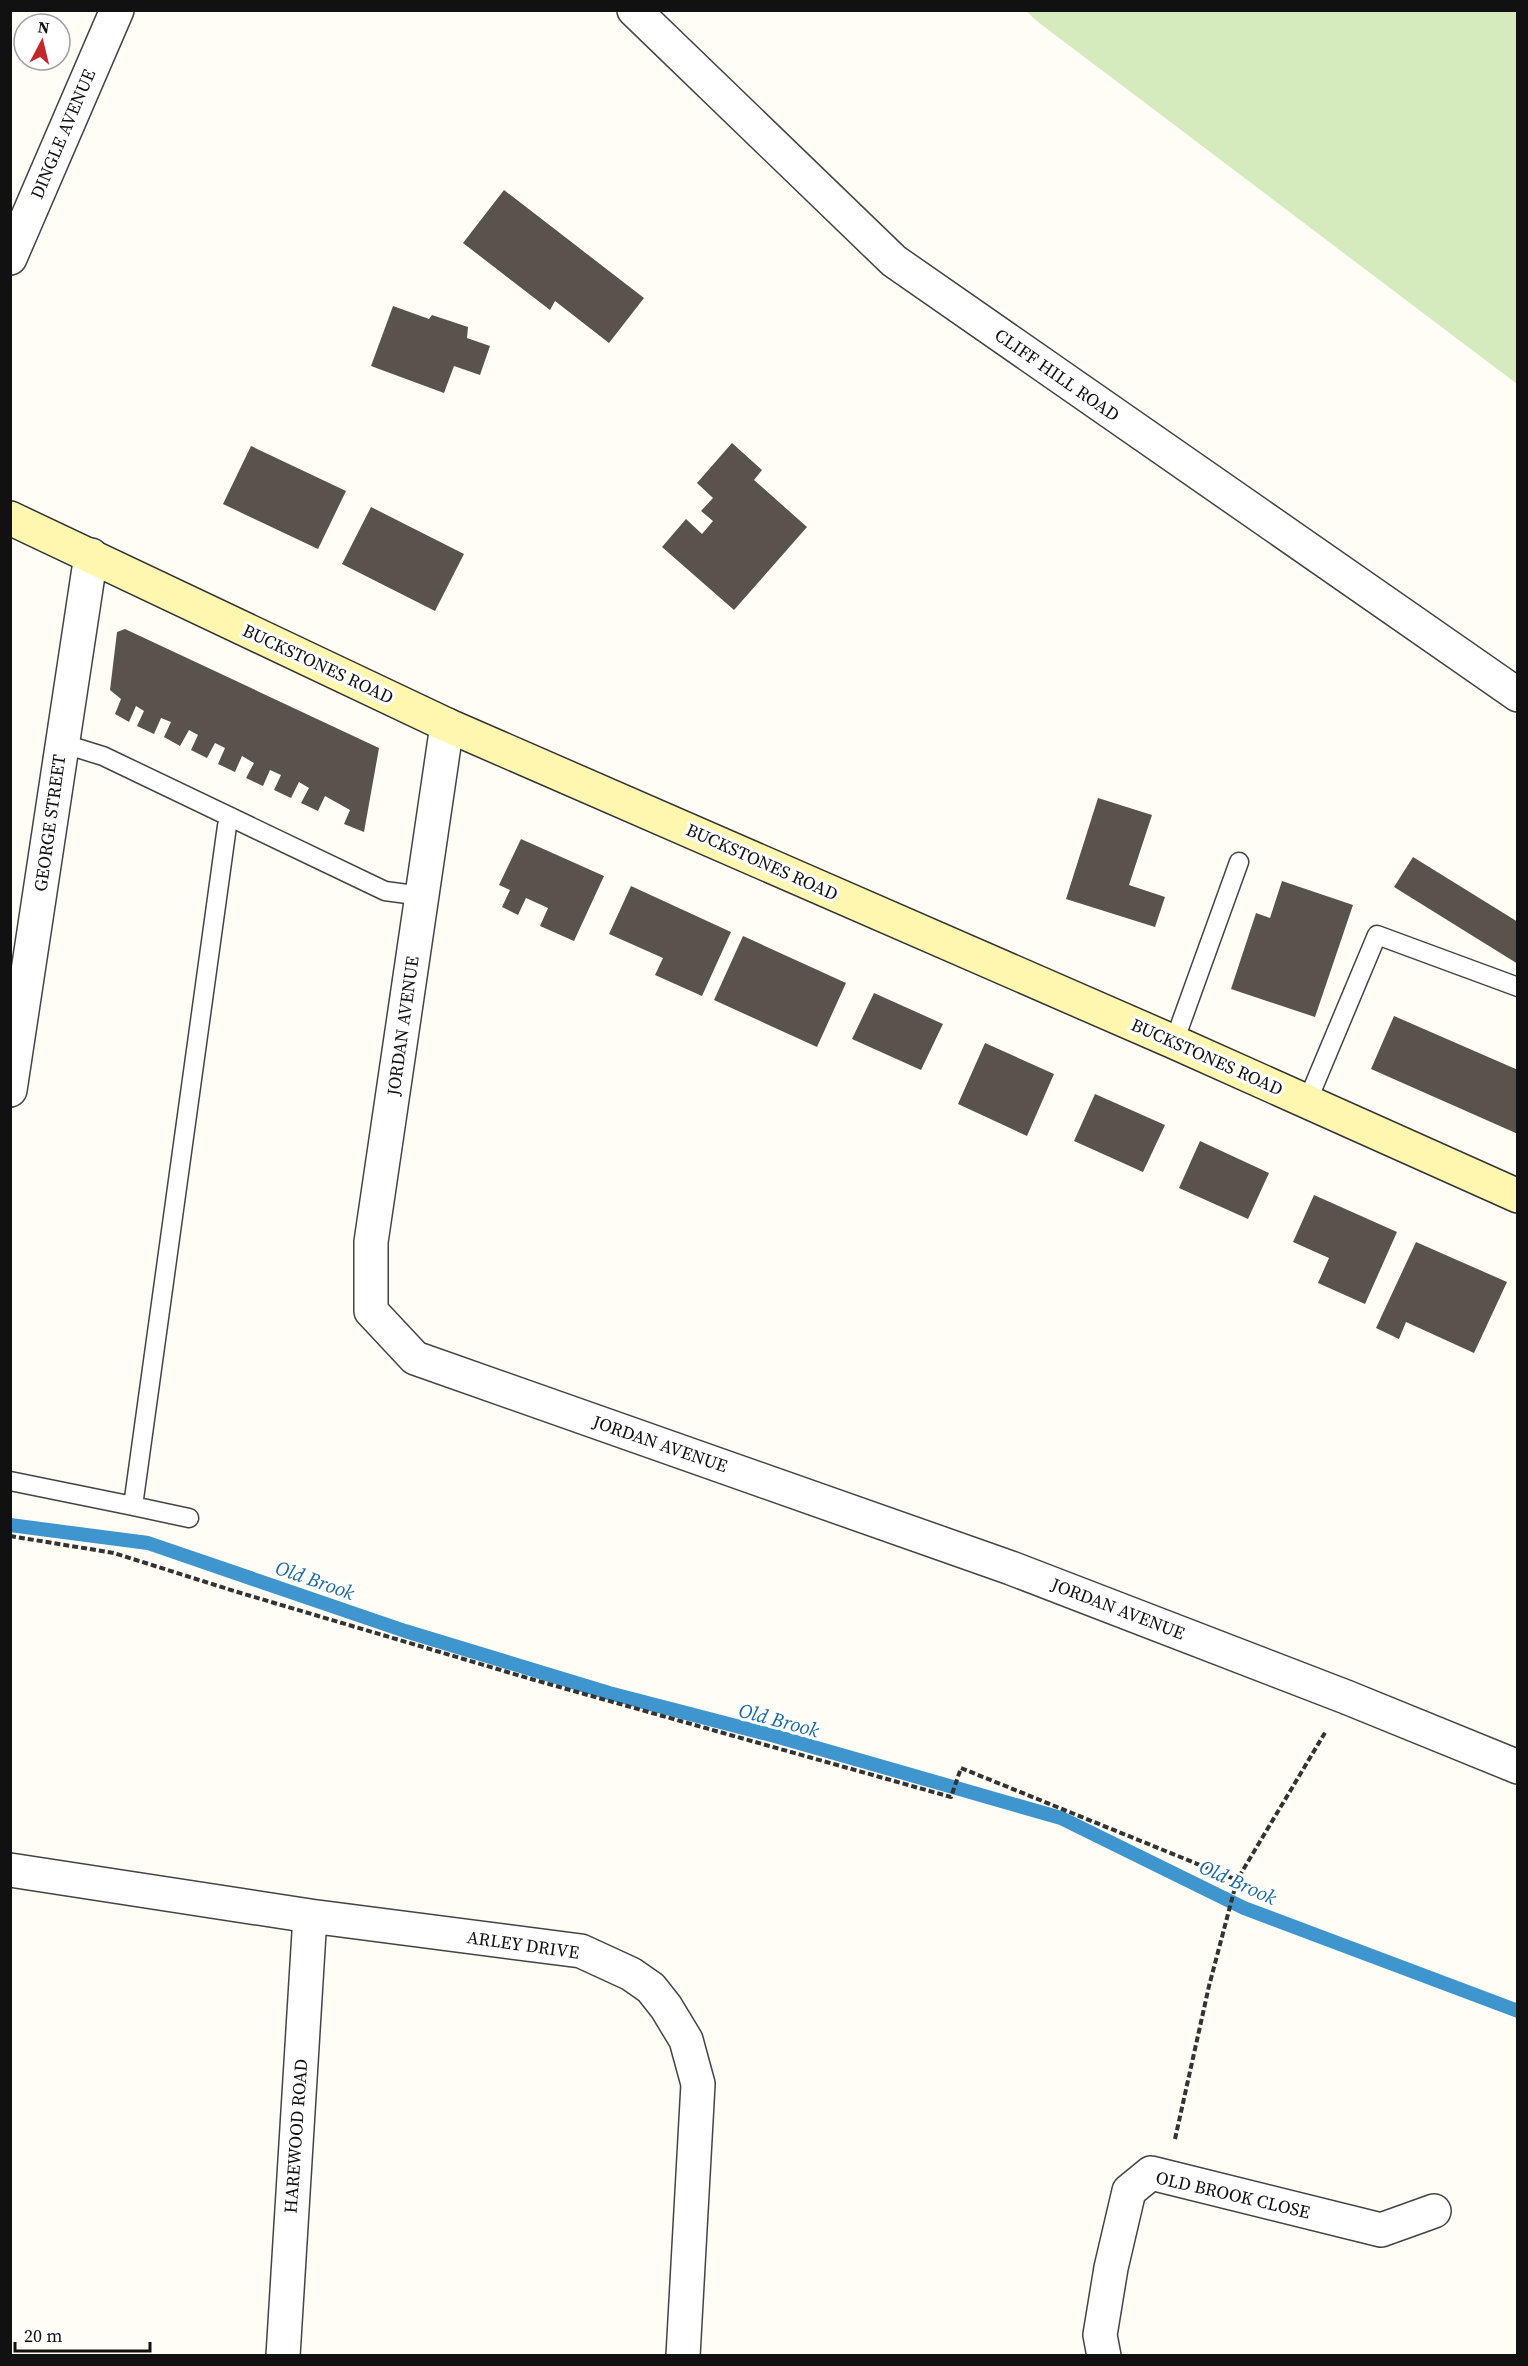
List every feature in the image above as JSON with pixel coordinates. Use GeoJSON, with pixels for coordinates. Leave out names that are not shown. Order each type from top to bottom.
{"type":"FeatureCollection","features":[{"type":"Feature","properties":{"kind":"main road","name":"BUCKSTONES ROAD"},"geometry":{"type":"LineString","coordinates":[[10,518],[447,725],[1174,1042],[1518,1197]]}},
{"type":"Feature","properties":{"kind":"street","name":"DINGLE AVENUE"},"geometry":{"type":"LineString","coordinates":[[10,258],[117,10]]}},
{"type":"Feature","properties":{"kind":"street","name":"CLIFF HILL ROAD"},"geometry":{"type":"LineString","coordinates":[[634,10],[894,261],[1518,695]]}},
{"type":"Feature","properties":{"kind":"street","name":"GEORGE STREET"},"geometry":{"type":"LineString","coordinates":[[10,1090],[91,555]]}},
{"type":"Feature","properties":{"kind":"street","name":"JORDAN AVENUE"},"geometry":{"type":"LineString","coordinates":[[447,725],[371,1242],[371,1311],[415,1358],[1011,1568],[1346,1697],[1518,1767]]}},
{"type":"Feature","properties":{"kind":"street","name":"ARLEY DRIVE"},"geometry":{"type":"LineString","coordinates":[[10,1870],[310,1916],[580,1951],[631,1974],[651,1988],[666,2007],[686,2040],[698,2084],[683,2355]]}},
{"type":"Feature","properties":{"kind":"street","name":"HAREWOOD ROAD"},"geometry":{"type":"LineString","coordinates":[[283,2355],[310,1916]]}},
{"type":"Feature","properties":{"kind":"street","name":"OLD BROOK CLOSE"},"geometry":{"type":"LineString","coordinates":[[1104,2355],[1100,2335],[1111,2268],[1129,2191],[1151,2173],[1381,2230],[1434,2211]]}},
{"type":"Feature","properties":{"kind":"lane"},"geometry":{"type":"LineString","coordinates":[[61,743],[103,756],[385,891],[422,896]]}},
{"type":"Feature","properties":{"kind":"lane"},"geometry":{"type":"LineString","coordinates":[[133,1506],[226,826],[231,817]]}},
{"type":"Feature","properties":{"kind":"lane"},"geometry":{"type":"LineString","coordinates":[[1174,1042],[1239,862]]}},
{"type":"Feature","properties":{"kind":"lane"},"geometry":{"type":"LineString","coordinates":[[1307,1102],[1377,935],[1518,987]]}},
{"type":"Feature","properties":{"kind":"lane"},"geometry":{"type":"LineString","coordinates":[[10,1481],[189,1518]]}},
{"type":"Feature","properties":{"kind":"path"},"geometry":{"type":"LineString","coordinates":[[10,1536],[114,1553],[520,1676],[951,1797],[961,1768],[1237,1880]]}},
{"type":"Feature","properties":{"kind":"path"},"geometry":{"type":"LineString","coordinates":[[1151,2173],[1173,2150],[1209,1986],[1237,1880],[1346,1697]]}},
{"type":"Feature","properties":{"kind":"green space"},"geometry":{"type":"Polygon","coordinates":[[[1026,11],[1517,11],[1517,384],[1038,22],[1026,11]]]}},
{"type":"Feature","properties":{"kind":"building"},"geometry":{"type":"Polygon","coordinates":[[[504,190],[644,298],[609,343],[555,301],[550,310],[463,243],[504,190]]]}},
{"type":"Feature","properties":{"kind":"building"},"geometry":{"type":"Polygon","coordinates":[[[393,306],[429,319],[432,315],[468,327],[467,338],[490,346],[480,375],[454,366],[444,393],[371,366],[393,306]]]}},
{"type":"Feature","properties":{"kind":"building"},"geometry":{"type":"Polygon","coordinates":[[[732,443],[762,470],[754,480],[807,527],[734,610],[662,547],[686,519],[702,534],[713,521],[701,511],[713,498],[697,483],[732,443]]]}},
{"type":"Feature","properties":{"kind":"building"},"geometry":{"type":"Polygon","coordinates":[[[251,446],[346,491],[318,549],[223,504],[251,446]]]}},
{"type":"Feature","properties":{"kind":"building"},"geometry":{"type":"Polygon","coordinates":[[[371,507],[464,554],[435,611],[342,564],[371,507]]]}},
{"type":"Feature","properties":{"kind":"building"},"geometry":{"type":"Polygon","coordinates":[[[125,629],[379,748],[364,832],[344,824],[350,810],[325,796],[318,811],[301,803],[309,788],[299,782],[291,798],[274,790],[281,775],[270,770],[263,786],[246,778],[254,763],[242,756],[235,772],[218,764],[225,748],[215,743],[207,758],[191,750],[198,735],[189,730],[180,746],[164,737],[171,722],[161,718],[154,734],[137,726],[144,711],[136,706],[129,722],[115,714],[121,699],[110,690],[117,632],[125,629]]]}},
{"type":"Feature","properties":{"kind":"building"},"geometry":{"type":"Polygon","coordinates":[[[1098,798],[1152,815],[1129,885],[1165,897],[1155,927],[1066,899],[1098,798]]]}},
{"type":"Feature","properties":{"kind":"building"},"geometry":{"type":"Polygon","coordinates":[[[521,839],[604,876],[574,941],[540,926],[548,908],[526,898],[518,915],[502,907],[510,890],[499,885],[521,839]]]}},
{"type":"Feature","properties":{"kind":"building"},"geometry":{"type":"Polygon","coordinates":[[[1413,857],[1518,922],[1518,964],[1394,887],[1413,857]]]}},
{"type":"Feature","properties":{"kind":"building"},"geometry":{"type":"Polygon","coordinates":[[[1282,881],[1353,905],[1315,1017],[1231,989],[1256,913],[1270,918],[1282,881]]]}},
{"type":"Feature","properties":{"kind":"building"},"geometry":{"type":"Polygon","coordinates":[[[631,886],[731,932],[702,996],[655,975],[663,958],[609,934],[631,886]]]}},
{"type":"Feature","properties":{"kind":"building"},"geometry":{"type":"Polygon","coordinates":[[[743,936],[846,983],[817,1047],[714,1000],[743,936]]]}},
{"type":"Feature","properties":{"kind":"building"},"geometry":{"type":"Polygon","coordinates":[[[874,993],[943,1024],[921,1070],[852,1039],[874,993]]]}},
{"type":"Feature","properties":{"kind":"building"},"geometry":{"type":"Polygon","coordinates":[[[1394,1016],[1518,1070],[1518,1134],[1371,1069],[1394,1016]]]}},
{"type":"Feature","properties":{"kind":"building"},"geometry":{"type":"Polygon","coordinates":[[[985,1043],[1054,1074],[1027,1136],[958,1104],[985,1043]]]}},
{"type":"Feature","properties":{"kind":"building"},"geometry":{"type":"Polygon","coordinates":[[[1095,1094],[1165,1125],[1143,1172],[1074,1141],[1095,1094]]]}},
{"type":"Feature","properties":{"kind":"building"},"geometry":{"type":"Polygon","coordinates":[[[1200,1141],[1269,1173],[1248,1219],[1179,1188],[1200,1141]]]}},
{"type":"Feature","properties":{"kind":"building"},"geometry":{"type":"Polygon","coordinates":[[[1314,1195],[1397,1232],[1365,1304],[1318,1283],[1329,1258],[1293,1242],[1314,1195]]]}},
{"type":"Feature","properties":{"kind":"building"},"geometry":{"type":"Polygon","coordinates":[[[1416,1242],[1507,1282],[1474,1353],[1406,1322],[1399,1339],[1376,1328],[1416,1242]]]}},
{"type":"Feature","properties":{"kind":"waterway","name":"Old Brook"},"geometry":{"type":"LineString","coordinates":[[10,1525],[148,1543],[405,1631],[609,1693],[775,1736],[1061,1818],[1244,1908],[1518,2011]]}}]}
